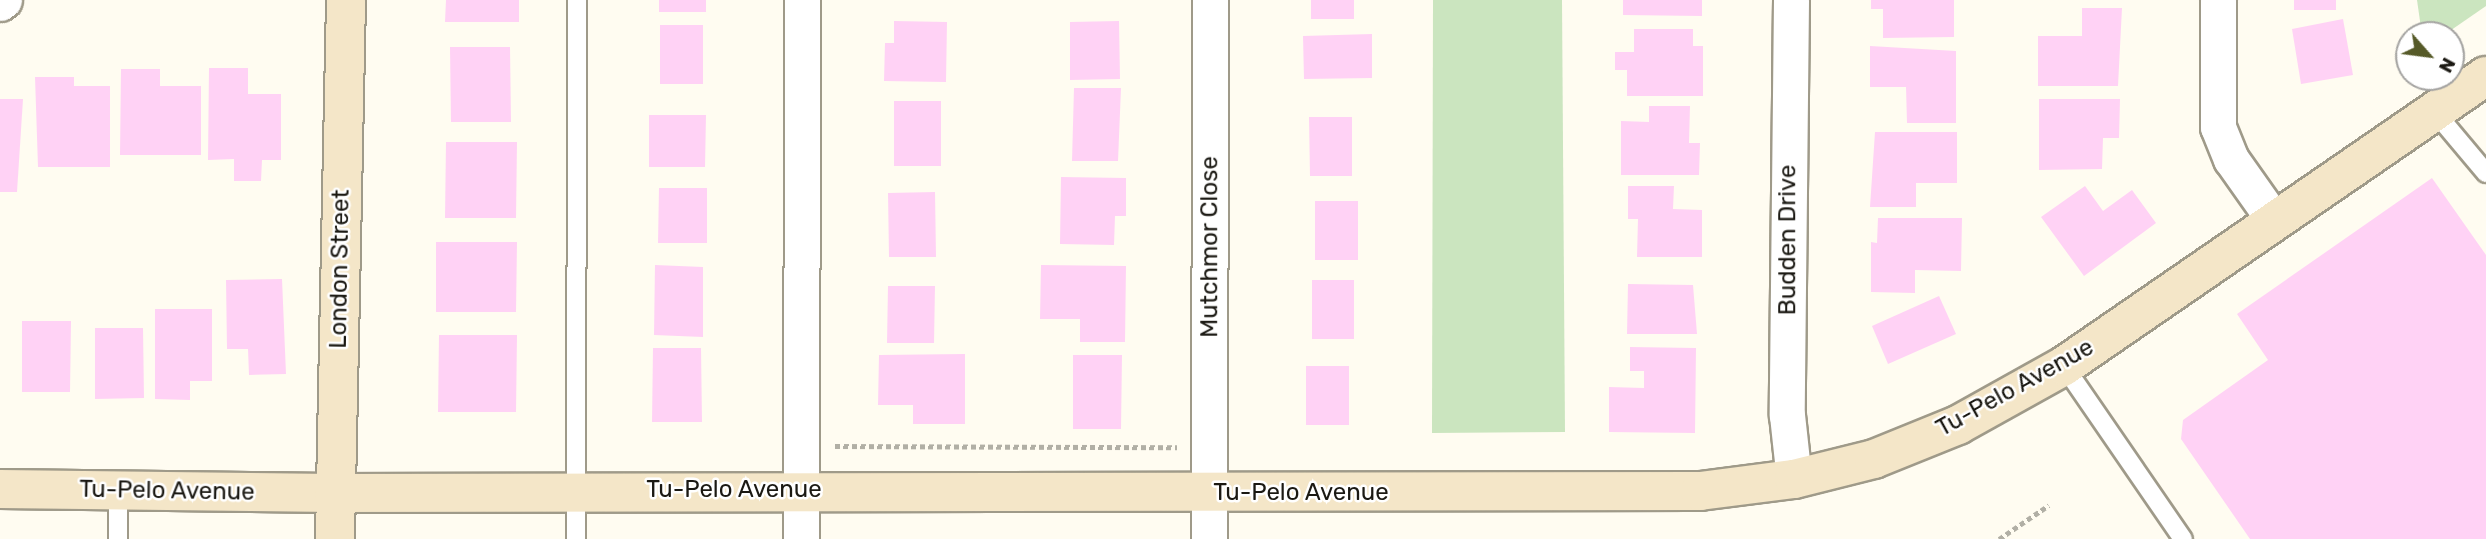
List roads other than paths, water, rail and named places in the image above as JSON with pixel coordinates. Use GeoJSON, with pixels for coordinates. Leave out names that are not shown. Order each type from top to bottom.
{"type":"FeatureCollection","features":[{"type":"Feature","properties":{"kind":"street","name":"London Street"},"geometry":{"type":"LineString","coordinates":[[335,539],[346,0]]}},
{"type":"Feature","properties":{"kind":"street"},"geometry":{"type":"LineString","coordinates":[[802,0],[802,539]]}},
{"type":"Feature","properties":{"kind":"street","name":"Mutchmor Close"},"geometry":{"type":"LineString","coordinates":[[1209,539],[1210,0]]}},
{"type":"Feature","properties":{"kind":"street","name":"Budden Drive"},"geometry":{"type":"LineString","coordinates":[[1791,0],[1787,415],[1794,479]]}},
{"type":"Feature","properties":{"kind":"street"},"geometry":{"type":"LineString","coordinates":[[2218,0],[2218,127],[2231,159],[2274,220]]}},
{"type":"Feature","properties":{"kind":"street","name":"Tu-Pelo Avenue"},"geometry":{"type":"LineString","coordinates":[[0,489],[334,493],[802,489],[1209,494],[1700,491],[1794,479],[1874,459],[1958,425],[2064,366],[2486,76]]}},
{"type":"Feature","properties":{"kind":"lane"},"geometry":{"type":"LineString","coordinates":[[576,539],[578,0]]}},
{"type":"Feature","properties":{"kind":"lane"},"geometry":{"type":"LineString","coordinates":[[2434,111],[2486,173]]}},
{"type":"Feature","properties":{"kind":"lane"},"geometry":{"type":"LineString","coordinates":[[2064,366],[2183,539]]}},
{"type":"Feature","properties":{"kind":"lane"},"geometry":{"type":"LineString","coordinates":[[118,490],[118,539]]}}]}
